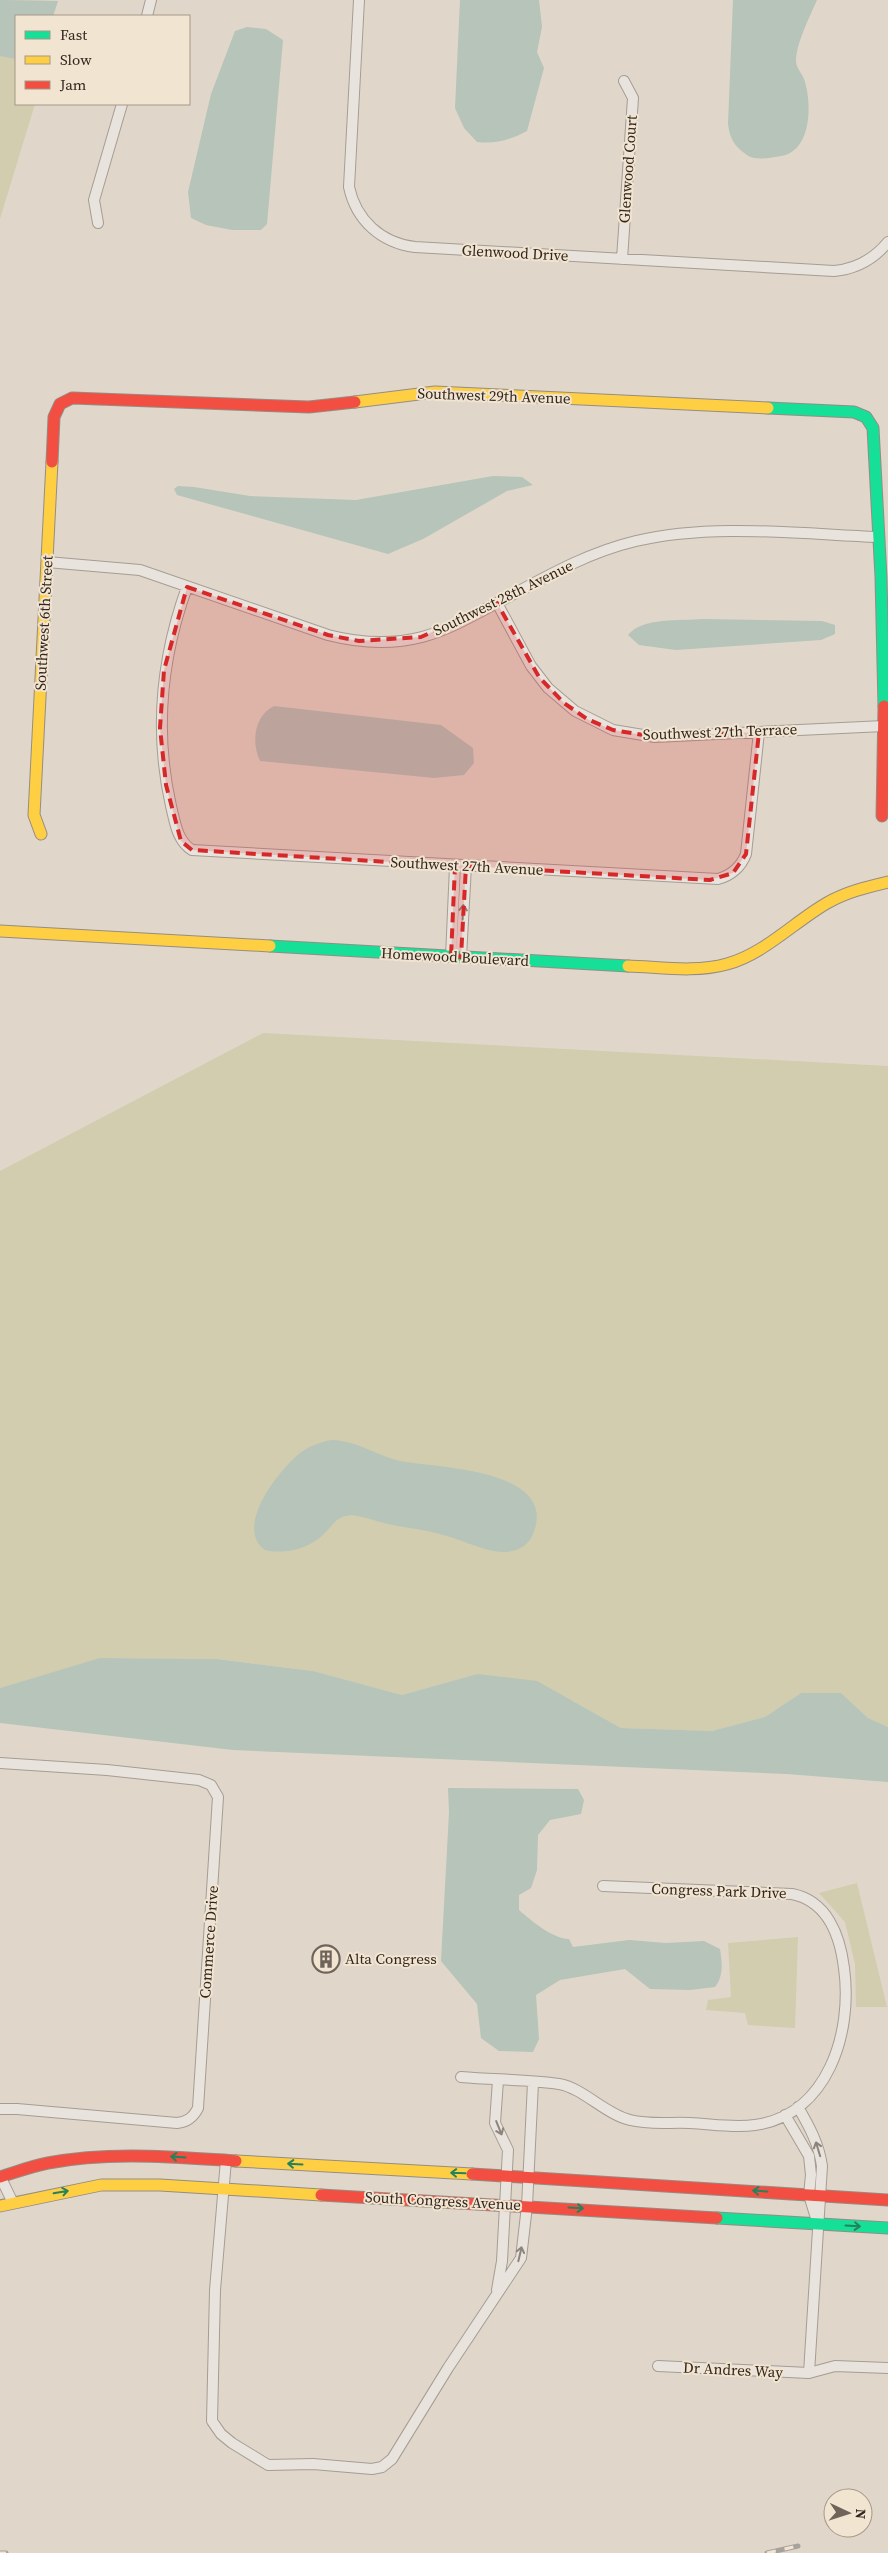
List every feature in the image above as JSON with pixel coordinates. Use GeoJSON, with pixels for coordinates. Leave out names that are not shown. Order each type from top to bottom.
{"type":"FeatureCollection","features":[{"type":"Feature","properties":{"kind":"street"},"geometry":{"type":"LineString","coordinates":[[147,15],[151,0]]}},
{"type":"Feature","properties":{"kind":"street","name":"Glenwood Drive"},"geometry":{"type":"LineString","coordinates":[[359,0],[348,179],[353,202],[361,217],[372,229],[399,244],[414,247],[834,271],[865,262],[878,253],[888,242]]}},
{"type":"Feature","properties":{"kind":"street","name":"Glenwood Court"},"geometry":{"type":"LineString","coordinates":[[622,259],[633,98],[624,81]]}},
{"type":"Feature","properties":{"kind":"street"},"geometry":{"type":"LineString","coordinates":[[98,223],[94,200],[122,105]]}},
{"type":"Feature","properties":{"kind":"street","name":"Southwest 29th Avenue"},"geometry":{"type":"LineString","coordinates":[[56,410],[65,400],[72,398],[309,407],[348,404],[409,392],[435,392],[676,405],[849,411],[863,415],[872,426],[878,537]]}},
{"type":"Feature","properties":{"kind":"street","name":"Southwest 6th Street"},"geometry":{"type":"LineString","coordinates":[[41,834],[34,815],[56,410]]}},
{"type":"Feature","properties":{"kind":"street","name":"Southwest 28th Avenue"},"geometry":{"type":"LineString","coordinates":[[47,562],[140,570],[328,636],[359,641],[382,642],[421,637],[458,624],[588,556],[656,536],[712,531],[878,537]]}},
{"type":"Feature","properties":{"kind":"street"},"geometry":{"type":"LineString","coordinates":[[878,537],[884,726],[882,816]]}},
{"type":"Feature","properties":{"kind":"street","name":"Southwest 27th Avenue"},"geometry":{"type":"LineString","coordinates":[[187,587],[177,614],[166,661],[160,728],[166,785],[179,834],[186,846],[192,850],[710,880],[733,873],[746,854],[759,732]]}},
{"type":"Feature","properties":{"kind":"street","name":"Southwest 27th Terrace"},"geometry":{"type":"LineString","coordinates":[[497,603],[531,666],[548,688],[575,711],[600,725],[634,735],[655,736],[884,726]]}},
{"type":"Feature","properties":{"kind":"street"},"geometry":{"type":"LineString","coordinates":[[456,957],[460,866]]}},
{"type":"Feature","properties":{"kind":"street","name":"Homewood Boulevard"},"geometry":{"type":"LineString","coordinates":[[0,931],[690,969],[717,966],[745,958],[765,947],[814,911],[849,892],[888,882]]}},
{"type":"Feature","properties":{"kind":"street","name":"Commerce Drive"},"geometry":{"type":"LineString","coordinates":[[0,1763],[107,1770],[198,1780],[211,1785],[218,1797],[198,2108],[195,2114],[190,2119],[177,2123],[0,2109]]}},
{"type":"Feature","properties":{"kind":"street","name":"Congress Park Drive"},"geometry":{"type":"LineString","coordinates":[[461,2077],[561,2084],[631,2120],[733,2126],[756,2125],[785,2115],[798,2107],[823,2080],[837,2055],[844,2024],[846,1992],[844,1966],[834,1926],[822,1909],[809,1899],[792,1894],[604,1886]]}},
{"type":"Feature","properties":{"kind":"street"},"geometry":{"type":"LineString","coordinates":[[496,2295],[502,2261],[508,2150],[495,2123],[498,2080]]}},
{"type":"Feature","properties":{"kind":"street"},"geometry":{"type":"LineString","coordinates":[[226,2160],[222,2188],[214,2306],[210,2415],[221,2434],[268,2465],[313,2464],[372,2469],[382,2467],[392,2458],[521,2258],[527,2206],[532,2083]]}},
{"type":"Feature","properties":{"kind":"street"},"geometry":{"type":"LineString","coordinates":[[798,2107],[812,2132],[820,2153],[815,2195]]}},
{"type":"Feature","properties":{"kind":"street"},"geometry":{"type":"LineString","coordinates":[[785,2115],[809,2156],[818,2224],[809,2373]]}},
{"type":"Feature","properties":{"kind":"street","name":"South Congress Avenue"},"geometry":{"type":"LineString","coordinates":[[0,2177],[48,2164],[102,2158],[163,2156],[527,2176],[888,2200]]}},
{"type":"Feature","properties":{"kind":"street"},"geometry":{"type":"LineString","coordinates":[[0,2177],[13,2203]]}},
{"type":"Feature","properties":{"kind":"street","name":"South Congress Avenue"},"geometry":{"type":"LineString","coordinates":[[0,2206],[101,2185],[222,2188],[888,2228]]}},
{"type":"Feature","properties":{"kind":"street","name":"Dr Andres Way"},"geometry":{"type":"LineString","coordinates":[[658,2366],[809,2373],[836,2366],[888,2368]]}},
{"type":"Feature","properties":{"kind":"highlighted area"},"geometry":{"type":"Polygon","coordinates":[[[187,587],[328,635],[359,641],[421,637],[497,603],[539,677],[564,703],[587,719],[613,730],[655,737],[759,732],[746,854],[733,873],[710,880],[466,866],[461,957],[451,957],[455,866],[192,850],[181,841],[166,785],[160,728],[164,670],[187,587]]]}},
{"type":"Feature","properties":{"kind":"shaded area"},"geometry":{"type":"Polygon","coordinates":[[[0,0],[58,1],[53,15],[15,15],[15,105],[35,105],[0,219],[0,0]]]}},
{"type":"Feature","properties":{"kind":"shaded area"},"geometry":{"type":"Polygon","coordinates":[[[0,0],[58,1],[53,15],[15,15],[15,59],[0,56],[0,0]]]}},
{"type":"Feature","properties":{"kind":"shaded area"},"geometry":{"type":"Polygon","coordinates":[[[460,0],[539,0],[542,27],[537,52],[544,68],[527,131],[515,137],[497,142],[477,142],[464,128],[455,108],[460,0]]]}},
{"type":"Feature","properties":{"kind":"shaded area"},"geometry":{"type":"Polygon","coordinates":[[[733,0],[817,0],[801,38],[796,61],[797,67],[804,79],[807,92],[807,126],[804,137],[798,146],[791,152],[781,156],[750,157],[733,142],[730,134],[728,124],[733,0]]]}},
{"type":"Feature","properties":{"kind":"shaded area"},"geometry":{"type":"Polygon","coordinates":[[[247,27],[266,29],[283,40],[267,224],[261,230],[232,230],[206,225],[191,218],[188,192],[211,94],[235,31],[247,27]]]}},
{"type":"Feature","properties":{"kind":"shaded area"},"geometry":{"type":"Polygon","coordinates":[[[493,476],[522,477],[533,485],[507,491],[423,539],[388,554],[177,495],[174,489],[178,486],[250,496],[356,500],[493,476]]]}},
{"type":"Feature","properties":{"kind":"shaded area"},"geometry":{"type":"Polygon","coordinates":[[[703,619],[822,621],[835,625],[835,634],[821,640],[676,650],[639,645],[628,635],[634,629],[652,623],[703,619]]]}},
{"type":"Feature","properties":{"kind":"shaded area"},"geometry":{"type":"Polygon","coordinates":[[[274,706],[441,725],[473,748],[474,763],[464,775],[434,778],[260,761],[257,754],[256,730],[262,716],[274,706]]]}},
{"type":"Feature","properties":{"kind":"shaded area"},"geometry":{"type":"Polygon","coordinates":[[[263,1033],[888,1066],[888,1727],[868,1718],[841,1693],[801,1693],[765,1717],[712,1731],[621,1728],[575,1702],[477,1674],[402,1695],[313,1671],[217,1659],[101,1658],[0,1688],[0,1171],[263,1033]]]}},
{"type":"Feature","properties":{"kind":"shaded area"},"geometry":{"type":"Polygon","coordinates":[[[332,1440],[350,1443],[400,1461],[489,1475],[512,1484],[528,1496],[536,1512],[533,1534],[525,1545],[518,1549],[499,1552],[484,1549],[440,1534],[351,1515],[339,1518],[320,1538],[306,1546],[282,1552],[265,1550],[256,1540],[254,1527],[263,1499],[282,1472],[300,1453],[315,1445],[332,1440]]]}},
{"type":"Feature","properties":{"kind":"shaded area"},"geometry":{"type":"Polygon","coordinates":[[[100,1658],[217,1659],[313,1671],[402,1695],[477,1674],[537,1681],[621,1728],[712,1731],[765,1717],[801,1693],[841,1693],[868,1718],[888,1727],[888,1782],[787,1774],[233,1750],[0,1723],[0,1688],[100,1658]]]}},
{"type":"Feature","properties":{"kind":"shaded area"},"geometry":{"type":"Polygon","coordinates":[[[448,1788],[578,1789],[584,1800],[581,1814],[550,1820],[538,1835],[537,1870],[531,1888],[519,1895],[519,1910],[555,1936],[569,1939],[573,1947],[629,1940],[666,1943],[704,1941],[720,1949],[722,1964],[718,1983],[715,1987],[690,1990],[650,1989],[625,1969],[560,1980],[536,1995],[539,2039],[533,2052],[499,2051],[481,2038],[477,2004],[441,1961],[449,1812],[448,1788]]]}},
{"type":"Feature","properties":{"kind":"shaded area"},"geometry":{"type":"Polygon","coordinates":[[[857,1883],[887,2007],[856,2007],[855,1964],[845,1922],[819,1893],[857,1883]]]}},
{"type":"Feature","properties":{"kind":"shaded area"},"geometry":{"type":"Polygon","coordinates":[[[798,1937],[795,2028],[748,2025],[745,2013],[706,2010],[708,2000],[731,1997],[728,1943],[798,1937]]]}},
{"type":"Feature","properties":{"kind":"railway"},"geometry":{"type":"LineString","coordinates":[[767,2553],[798,2546]]}},
{"type":"Feature","properties":{"kind":"railway"},"geometry":{"type":"LineString","coordinates":[[0,2553],[6,2553]]}},
{"type":"Feature","properties":{"kind":"traffic: fast"},"geometry":{"type":"LineString","coordinates":[[768,408],[854,412],[866,417],[873,428],[881,577],[884,706]]}},
{"type":"Feature","properties":{"kind":"traffic: fast"},"geometry":{"type":"LineString","coordinates":[[270,946],[628,966]]}},
{"type":"Feature","properties":{"kind":"traffic: fast"},"geometry":{"type":"LineString","coordinates":[[717,2218],[888,2228]]}},
{"type":"Feature","properties":{"kind":"traffic: slow"},"geometry":{"type":"LineString","coordinates":[[355,402],[435,392],[768,408]]}},
{"type":"Feature","properties":{"kind":"traffic: slow"},"geometry":{"type":"LineString","coordinates":[[41,834],[34,815],[52,462]]}},
{"type":"Feature","properties":{"kind":"traffic: slow"},"geometry":{"type":"LineString","coordinates":[[628,966],[690,969],[727,964],[754,953],[834,899],[857,890],[888,882]]}},
{"type":"Feature","properties":{"kind":"traffic: slow"},"geometry":{"type":"LineString","coordinates":[[0,931],[270,946]]}},
{"type":"Feature","properties":{"kind":"traffic: slow"},"geometry":{"type":"LineString","coordinates":[[236,2161],[472,2174]]}},
{"type":"Feature","properties":{"kind":"traffic: slow"},"geometry":{"type":"LineString","coordinates":[[0,2206],[101,2185],[160,2185],[321,2195]]}},
{"type":"Feature","properties":{"kind":"traffic: jam"},"geometry":{"type":"LineString","coordinates":[[52,462],[54,417],[60,404],[72,398],[309,407],[355,402]]}},
{"type":"Feature","properties":{"kind":"traffic: jam"},"geometry":{"type":"LineString","coordinates":[[882,816],[884,706]]}},
{"type":"Feature","properties":{"kind":"traffic: jam"},"geometry":{"type":"LineString","coordinates":[[0,2177],[42,2164],[94,2157],[142,2156],[236,2161]]}},
{"type":"Feature","properties":{"kind":"traffic: jam"},"geometry":{"type":"LineString","coordinates":[[472,2174],[888,2200]]}},
{"type":"Feature","properties":{"kind":"traffic: jam"},"geometry":{"type":"LineString","coordinates":[[321,2195],[717,2218]]}},
{"type":"Feature","properties":{"kind":"place","name":"Alta Congress"},"geometry":{"type":"Point","coordinates":[326,1959]}}]}
